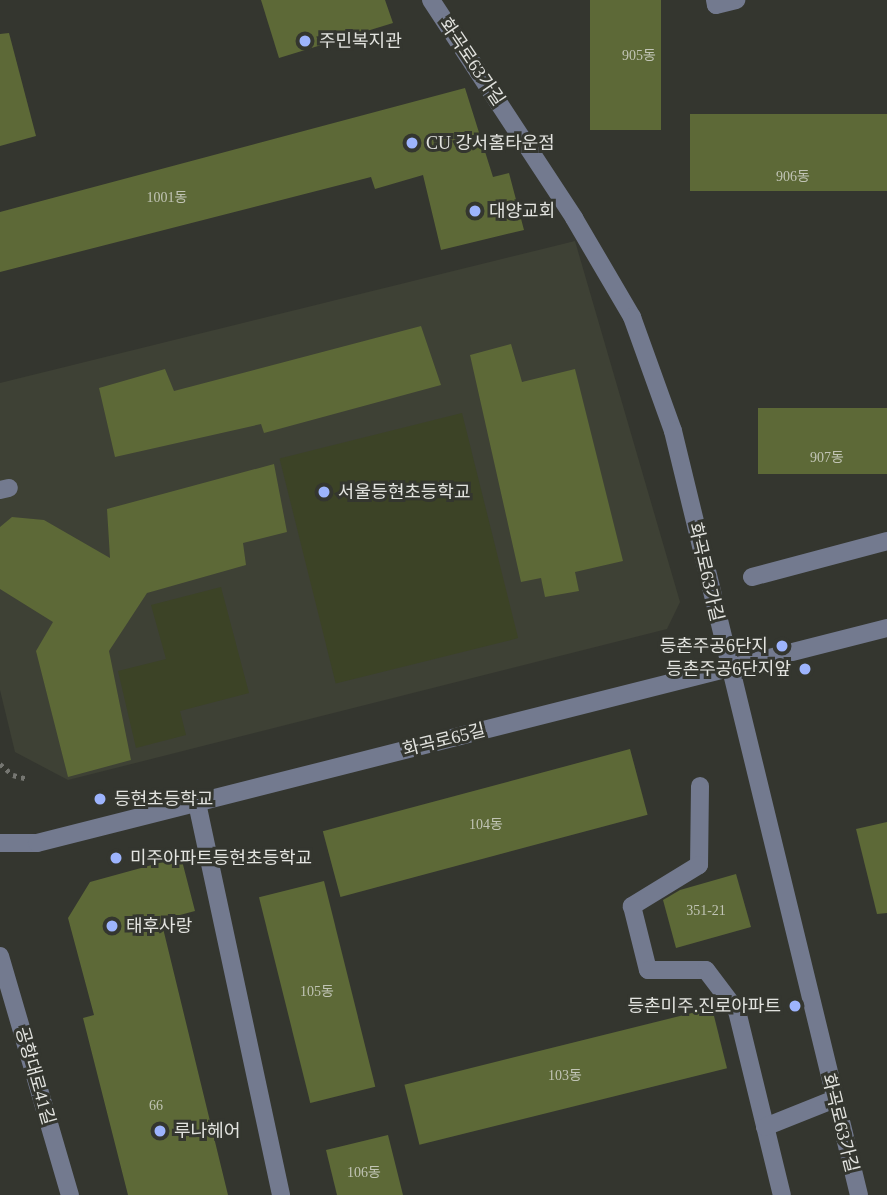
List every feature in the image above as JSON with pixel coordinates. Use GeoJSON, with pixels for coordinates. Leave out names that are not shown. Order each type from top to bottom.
{"type":"FeatureCollection","features":[{"type":"Feature","properties":{"kind":"street","name":"화곡로63가길"},"geometry":{"type":"LineString","coordinates":[[430,0],[574,218],[632,317],[673,431],[859,1195]]}},
{"type":"Feature","properties":{"kind":"street"},"geometry":{"type":"LineString","coordinates":[[715,0],[716,5],[736,0]]}},
{"type":"Feature","properties":{"kind":"street"},"geometry":{"type":"LineString","coordinates":[[752,576],[887,541]]}},
{"type":"Feature","properties":{"kind":"street","name":"화곡로65길"},"geometry":{"type":"LineString","coordinates":[[0,844],[37,843],[887,628]]}},
{"type":"Feature","properties":{"kind":"street"},"geometry":{"type":"LineString","coordinates":[[700,786],[699,865],[632,906],[648,970],[706,970],[737,1011],[782,1195]]}},
{"type":"Feature","properties":{"kind":"street"},"geometry":{"type":"LineString","coordinates":[[197,803],[281,1195]]}},
{"type":"Feature","properties":{"kind":"street","name":"공항대로41길"},"geometry":{"type":"LineString","coordinates":[[0,956],[70,1195]]}},
{"type":"Feature","properties":{"kind":"street"},"geometry":{"type":"LineString","coordinates":[[765,1128],[835,1099]]}},
{"type":"Feature","properties":{"kind":"path"},"geometry":{"type":"LineString","coordinates":[[0,764],[28,779]]}},
{"type":"Feature","properties":{"kind":"shaded area","name":"서울등현초등학교"},"geometry":{"type":"Polygon","coordinates":[[[575,241],[680,602],[667,629],[68,780],[15,752],[0,690],[0,383],[575,241]]]}},
{"type":"Feature","properties":{"kind":"green space"},"geometry":{"type":"Polygon","coordinates":[[[462,413],[518,638],[336,684],[280,458],[462,413]]]}},
{"type":"Feature","properties":{"kind":"green space"},"geometry":{"type":"Polygon","coordinates":[[[221,587],[249,693],[180,711],[186,735],[136,748],[118,671],[166,659],[151,605],[221,587]]]}},
{"type":"Feature","properties":{"kind":"building","name":"주민복지관"},"geometry":{"type":"Polygon","coordinates":[[[261,0],[385,0],[393,23],[279,58],[261,0]]]}},
{"type":"Feature","properties":{"kind":"building"},"geometry":{"type":"Polygon","coordinates":[[[590,0],[661,0],[661,130],[590,130],[590,0]]]}},
{"type":"Feature","properties":{"kind":"building"},"geometry":{"type":"Polygon","coordinates":[[[9,33],[36,136],[0,146],[0,34],[9,33]]]}},
{"type":"Feature","properties":{"kind":"building"},"geometry":{"type":"Polygon","coordinates":[[[465,88],[493,177],[509,173],[524,230],[441,250],[423,175],[375,189],[371,177],[0,272],[0,212],[465,88]]]}},
{"type":"Feature","properties":{"kind":"building"},"geometry":{"type":"Polygon","coordinates":[[[690,114],[887,114],[887,191],[690,191],[690,114]]]}},
{"type":"Feature","properties":{"kind":"building"},"geometry":{"type":"Polygon","coordinates":[[[421,326],[441,385],[264,433],[261,424],[115,457],[99,388],[165,369],[174,391],[421,326]]]}},
{"type":"Feature","properties":{"kind":"building"},"geometry":{"type":"Polygon","coordinates":[[[511,344],[522,382],[575,369],[623,561],[575,572],[579,591],[545,597],[541,578],[521,582],[470,355],[511,344]]]}},
{"type":"Feature","properties":{"kind":"building"},"geometry":{"type":"Polygon","coordinates":[[[758,408],[887,408],[887,474],[758,474],[758,408]]]}},
{"type":"Feature","properties":{"kind":"building"},"geometry":{"type":"Polygon","coordinates":[[[274,464],[287,532],[243,543],[246,565],[147,593],[109,651],[131,760],[68,777],[36,651],[53,622],[0,589],[0,527],[12,517],[44,520],[110,558],[107,509],[274,464]]]}},
{"type":"Feature","properties":{"kind":"building"},"geometry":{"type":"Polygon","coordinates":[[[630,749],[648,815],[340,897],[323,831],[630,749]]]}},
{"type":"Feature","properties":{"kind":"building"},"geometry":{"type":"Polygon","coordinates":[[[887,822],[887,913],[877,914],[856,829],[887,822]]]}},
{"type":"Feature","properties":{"kind":"building"},"geometry":{"type":"Polygon","coordinates":[[[181,857],[195,911],[161,920],[228,1195],[128,1195],[83,1018],[94,1015],[68,918],[90,882],[181,857]]]}},
{"type":"Feature","properties":{"kind":"building"},"geometry":{"type":"Polygon","coordinates":[[[736,874],[751,927],[676,948],[663,900],[680,890],[736,874]]]}},
{"type":"Feature","properties":{"kind":"building"},"geometry":{"type":"Polygon","coordinates":[[[324,881],[375,1087],[310,1103],[259,897],[324,881]]]}},
{"type":"Feature","properties":{"kind":"building"},"geometry":{"type":"Polygon","coordinates":[[[712,1008],[727,1068],[419,1145],[404,1085],[712,1008]]]}},
{"type":"Feature","properties":{"kind":"building"},"geometry":{"type":"Polygon","coordinates":[[[388,1135],[403,1195],[337,1195],[326,1150],[388,1135]]]}},
{"type":"Feature","properties":{"kind":"place","name":"주민복지관"},"geometry":{"type":"Point","coordinates":[305,41]}},
{"type":"Feature","properties":{"kind":"place","name":"CU 강서홈타운점"},"geometry":{"type":"Point","coordinates":[412,143]}},
{"type":"Feature","properties":{"kind":"place","name":"대양교회"},"geometry":{"type":"Point","coordinates":[475,211]}},
{"type":"Feature","properties":{"kind":"place","name":"서울등현초등학교"},"geometry":{"type":"Point","coordinates":[324,492]}},
{"type":"Feature","properties":{"kind":"place","name":"등촌주공6단지"},"geometry":{"type":"Point","coordinates":[782,646]}},
{"type":"Feature","properties":{"kind":"place","name":"등촌주공6단지앞"},"geometry":{"type":"Point","coordinates":[805,669]}},
{"type":"Feature","properties":{"kind":"place","name":"등현초등학교"},"geometry":{"type":"Point","coordinates":[100,799]}},
{"type":"Feature","properties":{"kind":"place","name":"미주아파트등현초등학교"},"geometry":{"type":"Point","coordinates":[116,858]}},
{"type":"Feature","properties":{"kind":"place","name":"태후사랑"},"geometry":{"type":"Point","coordinates":[112,926]}},
{"type":"Feature","properties":{"kind":"place","name":"등촌미주.진로아파트"},"geometry":{"type":"Point","coordinates":[795,1006]}},
{"type":"Feature","properties":{"kind":"place","name":"루나헤어"},"geometry":{"type":"Point","coordinates":[160,1131]}}]}
